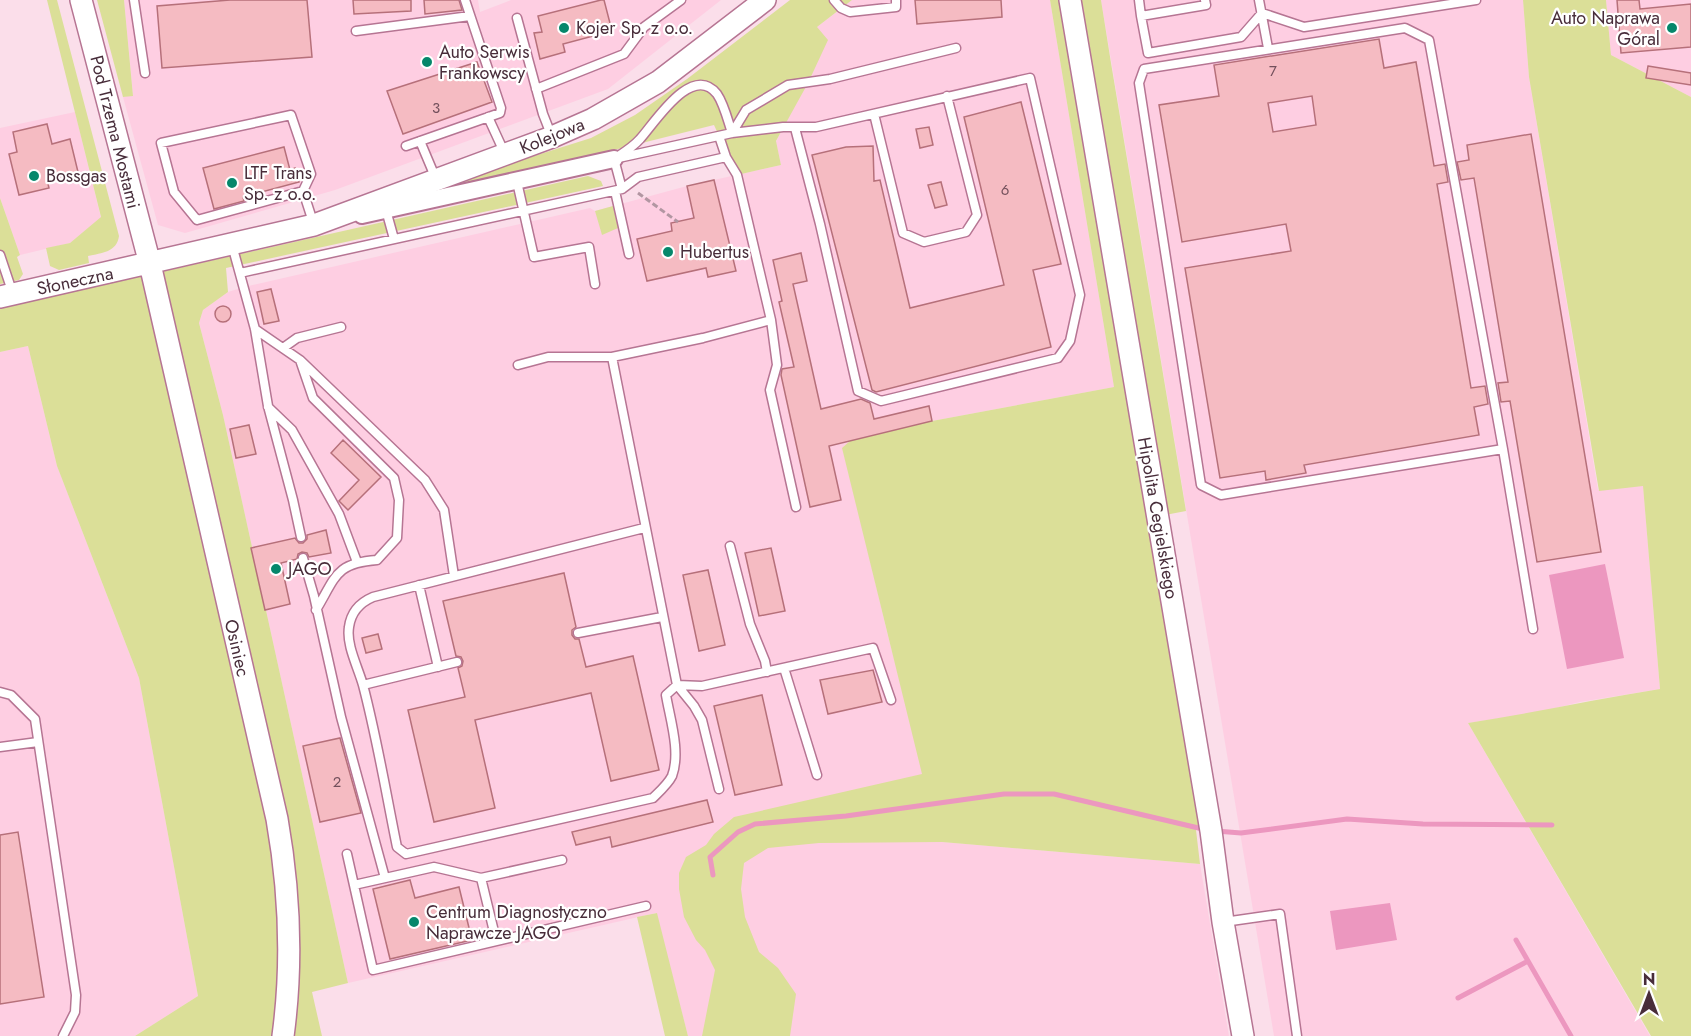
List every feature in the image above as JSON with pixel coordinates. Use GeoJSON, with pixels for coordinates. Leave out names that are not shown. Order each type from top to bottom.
{"type":"FeatureCollection","features":[{"type":"Feature","properties":{"kind":"street","name":"Pod Trzema Mostami"},"geometry":{"type":"LineString","coordinates":[[81,0],[150,264]]}},
{"type":"Feature","properties":{"kind":"street","name":"Kolejowa"},"geometry":{"type":"LineString","coordinates":[[314,225],[593,119],[658,82],[765,0]]}},
{"type":"Feature","properties":{"kind":"street","name":"Hipolita Cegielskiego"},"geometry":{"type":"LineString","coordinates":[[1070,0],[1207,807],[1223,922],[1243,1036]]}},
{"type":"Feature","properties":{"kind":"street","name":"Kolejowa"},"geometry":{"type":"LineString","coordinates":[[150,264],[314,225],[614,159]]}},
{"type":"Feature","properties":{"kind":"street","name":"Słoneczna"},"geometry":{"type":"LineString","coordinates":[[7,296],[150,264]]}},
{"type":"Feature","properties":{"kind":"street","name":"Osiniec"},"geometry":{"type":"LineString","coordinates":[[150,264],[279,830],[286,876],[290,933],[288,1005],[283,1036]]}},
{"type":"Feature","properties":{"kind":"lane"},"geometry":{"type":"LineString","coordinates":[[134,0],[145,74]]}},
{"type":"Feature","properties":{"kind":"lane"},"geometry":{"type":"LineString","coordinates":[[406,146],[500,113],[501,108],[465,0]]}},
{"type":"Feature","properties":{"kind":"lane"},"geometry":{"type":"LineString","coordinates":[[536,89],[624,54],[644,27],[681,0]]}},
{"type":"Feature","properties":{"kind":"lane"},"geometry":{"type":"LineString","coordinates":[[834,0],[841,8],[850,12],[896,7],[896,0]]}},
{"type":"Feature","properties":{"kind":"lane"},"geometry":{"type":"LineString","coordinates":[[1139,0],[1148,53],[1241,37],[1262,14]]}},
{"type":"Feature","properties":{"kind":"lane"},"geometry":{"type":"LineString","coordinates":[[1141,16],[1206,5],[1205,0]]}},
{"type":"Feature","properties":{"kind":"lane"},"geometry":{"type":"LineString","coordinates":[[1259,0],[1268,48]]}},
{"type":"Feature","properties":{"kind":"lane"},"geometry":{"type":"LineString","coordinates":[[1262,14],[1304,27],[1476,0]]}},
{"type":"Feature","properties":{"kind":"lane"},"geometry":{"type":"LineString","coordinates":[[356,31],[470,16]]}},
{"type":"Feature","properties":{"kind":"lane"},"geometry":{"type":"LineString","coordinates":[[517,18],[536,89],[552,136]]}},
{"type":"Feature","properties":{"kind":"lane"},"geometry":{"type":"LineString","coordinates":[[1503,449],[1221,495],[1201,484],[1139,83],[1143,69],[1405,28],[1429,40],[1503,449],[1533,629]]}},
{"type":"Feature","properties":{"kind":"lane"},"geometry":{"type":"LineString","coordinates":[[732,133],[746,110],[788,85],[830,79],[956,48]]}},
{"type":"Feature","properties":{"kind":"lane"},"geometry":{"type":"LineString","coordinates":[[732,133],[783,127],[816,127],[1030,78],[1080,295],[1070,341],[1058,358],[881,401],[858,391],[820,224],[795,128]]}},
{"type":"Feature","properties":{"kind":"lane","name":"Kolejowa"},"geometry":{"type":"LineString","coordinates":[[693,86],[704,86],[716,93],[732,133],[614,159],[639,141],[682,92],[693,86]]}},
{"type":"Feature","properties":{"kind":"lane"},"geometry":{"type":"LineString","coordinates":[[874,114],[903,233],[924,242],[966,232],[977,215],[947,96]]}},
{"type":"Feature","properties":{"kind":"lane"},"geometry":{"type":"LineString","coordinates":[[303,191],[197,220],[174,192],[161,143],[291,115],[311,174],[303,191],[314,225]]}},
{"type":"Feature","properties":{"kind":"lane"},"geometry":{"type":"LineString","coordinates":[[488,117],[505,154]]}},
{"type":"Feature","properties":{"kind":"lane"},"geometry":{"type":"LineString","coordinates":[[719,136],[726,157],[737,175],[771,320],[777,365],[770,390],[796,507]]}},
{"type":"Feature","properties":{"kind":"lane"},"geometry":{"type":"LineString","coordinates":[[420,141],[436,180]]}},
{"type":"Feature","properties":{"kind":"lane"},"geometry":{"type":"LineString","coordinates":[[240,273],[619,190],[638,177],[726,157]]}},
{"type":"Feature","properties":{"kind":"lane"},"geometry":{"type":"LineString","coordinates":[[614,159],[629,254]]}},
{"type":"Feature","properties":{"kind":"lane"},"geometry":{"type":"LineString","coordinates":[[517,182],[534,257],[588,247],[595,284]]}},
{"type":"Feature","properties":{"kind":"lane"},"geometry":{"type":"LineString","coordinates":[[386,210],[394,239]]}},
{"type":"Feature","properties":{"kind":"lane"},"geometry":{"type":"LineString","coordinates":[[232,245],[255,329],[268,406],[301,537]]}},
{"type":"Feature","properties":{"kind":"lane"},"geometry":{"type":"LineString","coordinates":[[0,255],[7,296]]}},
{"type":"Feature","properties":{"kind":"lane"},"geometry":{"type":"LineString","coordinates":[[518,365],[548,357],[612,357],[703,338],[771,320]]}},
{"type":"Feature","properties":{"kind":"lane"},"geometry":{"type":"LineString","coordinates":[[283,348],[297,338],[341,327]]}},
{"type":"Feature","properties":{"kind":"lane"},"geometry":{"type":"LineString","coordinates":[[255,329],[300,360],[425,480],[444,510],[454,576]]}},
{"type":"Feature","properties":{"kind":"lane"},"geometry":{"type":"LineString","coordinates":[[612,357],[644,528],[677,685],[702,720],[719,789]]}},
{"type":"Feature","properties":{"kind":"lane"},"geometry":{"type":"LineString","coordinates":[[300,360],[313,398],[394,478],[399,500],[397,538],[377,560],[357,562],[340,569],[316,610]]}},
{"type":"Feature","properties":{"kind":"lane"},"geometry":{"type":"LineString","coordinates":[[268,406],[292,430],[339,514],[357,562]]}},
{"type":"Feature","properties":{"kind":"lane"},"geometry":{"type":"LineString","coordinates":[[644,528],[373,597],[356,608],[348,636],[363,685],[397,846],[406,854],[653,798],[671,778],[675,762],[666,695],[677,685],[702,686],[873,648],[891,700]]}},
{"type":"Feature","properties":{"kind":"lane"},"geometry":{"type":"LineString","coordinates":[[730,546],[750,624],[767,672]]}},
{"type":"Feature","properties":{"kind":"lane"},"geometry":{"type":"LineString","coordinates":[[303,558],[341,717],[385,878]]}},
{"type":"Feature","properties":{"kind":"lane"},"geometry":{"type":"LineString","coordinates":[[419,585],[438,666]]}},
{"type":"Feature","properties":{"kind":"lane"},"geometry":{"type":"LineString","coordinates":[[578,633],[662,616]]}},
{"type":"Feature","properties":{"kind":"lane"},"geometry":{"type":"LineString","coordinates":[[363,685],[457,662]]}},
{"type":"Feature","properties":{"kind":"lane"},"geometry":{"type":"LineString","coordinates":[[784,668],[817,775]]}},
{"type":"Feature","properties":{"kind":"lane"},"geometry":{"type":"LineString","coordinates":[[0,692],[11,695],[35,719],[76,995],[75,1012],[63,1036]]}},
{"type":"Feature","properties":{"kind":"lane"},"geometry":{"type":"LineString","coordinates":[[0,747],[38,741]]}},
{"type":"Feature","properties":{"kind":"lane"},"geometry":{"type":"LineString","coordinates":[[347,854],[373,970],[646,906]]}},
{"type":"Feature","properties":{"kind":"lane"},"geometry":{"type":"LineString","coordinates":[[354,885],[434,867],[482,878],[562,860]]}},
{"type":"Feature","properties":{"kind":"lane"},"geometry":{"type":"LineString","coordinates":[[482,878],[495,940]]}},
{"type":"Feature","properties":{"kind":"lane"},"geometry":{"type":"LineString","coordinates":[[1223,922],[1280,914],[1297,1036]]}},
{"type":"Feature","properties":{"kind":"path"},"geometry":{"type":"LineString","coordinates":[[619,190],[637,192],[678,222]]}},
{"type":"Feature","properties":{"kind":"shaded area"},"geometry":{"type":"Polygon","coordinates":[[[124,0],[478,0],[480,12],[511,0],[721,0],[608,89],[335,190],[185,233],[158,225],[123,97],[133,95],[124,0]]]}},
{"type":"Feature","properties":{"kind":"shaded area"},"geometry":{"type":"Polygon","coordinates":[[[852,0],[1050,0],[1114,387],[932,421],[857,505],[887,632],[942,842],[1200,864],[1229,1036],[688,1036],[656,913],[348,983],[223,415],[199,323],[203,310],[228,292],[244,287],[590,208],[595,211],[687,186],[781,165],[776,142],[817,27],[852,0]]]}},
{"type":"Feature","properties":{"kind":"shaded area"},"geometry":{"type":"Polygon","coordinates":[[[1101,0],[1523,0],[1529,77],[1598,490],[1643,485],[1660,689],[1580,702],[1536,713],[1468,723],[1650,1036],[1274,1036],[1101,0]]]}},
{"type":"Feature","properties":{"kind":"shaded area"},"geometry":{"type":"Polygon","coordinates":[[[1606,0],[1691,0],[1691,97],[1611,55],[1606,0]]]}},
{"type":"Feature","properties":{"kind":"shaded area"},"geometry":{"type":"Polygon","coordinates":[[[75,112],[101,218],[70,243],[20,255],[0,198],[0,128],[75,112]]]}},
{"type":"Feature","properties":{"kind":"shaded area"},"geometry":{"type":"Polygon","coordinates":[[[28,346],[57,466],[139,678],[198,996],[135,1036],[0,1036],[0,352],[28,346]]]}},
{"type":"Feature","properties":{"kind":"shaded area"},"geometry":{"type":"Polygon","coordinates":[[[1605,564],[1624,658],[1567,669],[1549,575],[1605,564]]]}},
{"type":"Feature","properties":{"kind":"shaded area"},"geometry":{"type":"Polygon","coordinates":[[[1390,903],[1397,940],[1336,950],[1330,911],[1390,903]]]}},
{"type":"Feature","properties":{"kind":"green space"},"geometry":{"type":"Polygon","coordinates":[[[47,0],[57,0],[119,236],[112,249],[88,256],[89,263],[59,270],[50,266],[46,248],[70,243],[101,217],[47,0]]]}},
{"type":"Feature","properties":{"kind":"green space"},"geometry":{"type":"Polygon","coordinates":[[[97,0],[124,0],[133,96],[123,97],[97,0]]]}},
{"type":"Feature","properties":{"kind":"green space"},"geometry":{"type":"Polygon","coordinates":[[[790,0],[852,0],[817,27],[828,40],[808,83],[776,141],[781,165],[737,175],[714,125],[456,186],[458,180],[591,138],[635,115],[687,79],[790,0]]]}},
{"type":"Feature","properties":{"kind":"green space"},"geometry":{"type":"Polygon","coordinates":[[[1050,0],[1062,0],[1074,67],[1070,68],[1071,75],[1075,74],[1204,830],[1196,830],[1200,864],[942,842],[819,843],[768,848],[744,863],[741,889],[745,917],[759,952],[778,968],[796,994],[790,1036],[702,1036],[715,970],[684,917],[679,889],[679,873],[686,857],[706,845],[714,834],[734,817],[922,774],[842,448],[850,441],[932,421],[1114,387],[1050,0]]]}},
{"type":"Feature","properties":{"kind":"green space"},"geometry":{"type":"Polygon","coordinates":[[[1078,0],[1101,0],[1186,511],[1165,515],[1080,15],[1084,13],[1083,6],[1079,7],[1078,0]]]}},
{"type":"Feature","properties":{"kind":"green space"},"geometry":{"type":"Polygon","coordinates":[[[1523,0],[1606,0],[1611,55],[1691,97],[1691,1036],[1651,1036],[1468,723],[1660,689],[1643,486],[1599,491],[1529,77],[1523,0]]]}},
{"type":"Feature","properties":{"kind":"green space"},"geometry":{"type":"Polygon","coordinates":[[[588,176],[601,181],[603,186],[226,268],[228,292],[203,310],[199,323],[223,415],[348,983],[312,992],[322,1036],[135,1036],[198,996],[139,678],[57,466],[28,346],[0,352],[0,308],[588,176]]]}},
{"type":"Feature","properties":{"kind":"green space"},"geometry":{"type":"Polygon","coordinates":[[[0,198],[20,255],[17,257],[23,274],[19,280],[0,284],[0,198]]]}},
{"type":"Feature","properties":{"kind":"green space"},"geometry":{"type":"Polygon","coordinates":[[[613,206],[618,228],[602,235],[595,211],[613,206]]]}},
{"type":"Feature","properties":{"kind":"green space"},"geometry":{"type":"Polygon","coordinates":[[[657,913],[688,1036],[665,1036],[637,917],[657,913]]]}},
{"type":"Feature","properties":{"kind":"building"},"geometry":{"type":"Polygon","coordinates":[[[230,0],[307,0],[312,57],[162,68],[157,6],[230,0]]]}},
{"type":"Feature","properties":{"kind":"building"},"geometry":{"type":"Polygon","coordinates":[[[353,0],[411,0],[411,11],[354,14],[353,0]]]}},
{"type":"Feature","properties":{"kind":"building"},"geometry":{"type":"Polygon","coordinates":[[[424,0],[459,0],[462,10],[425,14],[424,0]]]}},
{"type":"Feature","properties":{"kind":"building"},"geometry":{"type":"Polygon","coordinates":[[[604,0],[612,31],[563,44],[565,52],[540,59],[534,33],[542,32],[538,16],[604,0]]]}},
{"type":"Feature","properties":{"kind":"building"},"geometry":{"type":"Polygon","coordinates":[[[915,0],[1001,0],[1002,17],[917,24],[915,0]]]}},
{"type":"Feature","properties":{"kind":"building"},"geometry":{"type":"Polygon","coordinates":[[[1617,0],[1639,0],[1640,9],[1691,4],[1691,47],[1621,53],[1617,0]]]}},
{"type":"Feature","properties":{"kind":"building"},"geometry":{"type":"Polygon","coordinates":[[[1379,39],[1384,68],[1416,62],[1434,166],[1445,164],[1448,182],[1437,184],[1471,388],[1485,386],[1488,404],[1474,407],[1479,435],[1304,465],[1306,473],[1266,480],[1265,471],[1220,478],[1185,268],[1291,251],[1286,224],[1182,242],[1159,105],[1219,96],[1214,65],[1379,39]],[[1312,96],[1268,103],[1273,132],[1316,125],[1312,96]]]}},
{"type":"Feature","properties":{"kind":"building"},"geometry":{"type":"Polygon","coordinates":[[[477,62],[492,102],[403,134],[387,91],[477,62]]]}},
{"type":"Feature","properties":{"kind":"building"},"geometry":{"type":"Polygon","coordinates":[[[1648,66],[1691,73],[1691,85],[1646,78],[1648,66]]]}},
{"type":"Feature","properties":{"kind":"building"},"geometry":{"type":"Polygon","coordinates":[[[1021,102],[1061,264],[1033,270],[1051,347],[876,392],[872,390],[812,155],[846,147],[873,146],[874,181],[880,180],[910,308],[1004,285],[964,117],[1021,102]]]}},
{"type":"Feature","properties":{"kind":"building"},"geometry":{"type":"Polygon","coordinates":[[[47,124],[52,144],[70,139],[78,172],[47,180],[49,188],[19,195],[9,154],[17,152],[13,132],[47,124]]]}},
{"type":"Feature","properties":{"kind":"building"},"geometry":{"type":"Polygon","coordinates":[[[929,127],[933,145],[920,148],[916,129],[929,127]]]}},
{"type":"Feature","properties":{"kind":"building"},"geometry":{"type":"Polygon","coordinates":[[[1531,134],[1601,552],[1537,562],[1510,401],[1501,402],[1498,383],[1508,382],[1474,178],[1461,180],[1457,162],[1469,160],[1467,145],[1531,134]]]}},
{"type":"Feature","properties":{"kind":"building"},"geometry":{"type":"Polygon","coordinates":[[[284,147],[290,170],[295,168],[299,182],[243,197],[244,201],[214,209],[203,168],[284,147]]]}},
{"type":"Feature","properties":{"kind":"building"},"geometry":{"type":"Polygon","coordinates":[[[714,180],[736,271],[708,277],[706,268],[647,281],[637,239],[672,231],[671,223],[694,218],[687,186],[714,180]]]}},
{"type":"Feature","properties":{"kind":"building"},"geometry":{"type":"Polygon","coordinates":[[[941,182],[947,205],[935,208],[928,185],[941,182]]]}},
{"type":"Feature","properties":{"kind":"building"},"geometry":{"type":"Polygon","coordinates":[[[801,253],[807,281],[793,284],[821,409],[861,399],[870,403],[874,419],[929,406],[932,421],[829,446],[841,500],[810,507],[781,375],[782,369],[794,367],[779,302],[782,301],[773,260],[801,253]]]}},
{"type":"Feature","properties":{"kind":"building"},"geometry":{"type":"Polygon","coordinates":[[[271,289],[279,321],[264,324],[257,292],[271,289]]]}},
{"type":"Feature","properties":{"kind":"building"},"geometry":{"type":"Polygon","coordinates":[[[223,306],[231,314],[223,322],[215,314],[223,306]]]}},
{"type":"Feature","properties":{"kind":"building"},"geometry":{"type":"Polygon","coordinates":[[[249,425],[256,454],[236,458],[230,429],[249,425]]]}},
{"type":"Feature","properties":{"kind":"building"},"geometry":{"type":"Polygon","coordinates":[[[343,440],[381,477],[348,510],[339,501],[359,480],[331,453],[343,440]]]}},
{"type":"Feature","properties":{"kind":"building"},"geometry":{"type":"Polygon","coordinates":[[[326,530],[331,553],[309,557],[307,553],[302,552],[298,554],[297,559],[281,563],[290,604],[265,610],[251,548],[295,538],[299,543],[303,543],[307,535],[326,530]]]}},
{"type":"Feature","properties":{"kind":"building"},"geometry":{"type":"Polygon","coordinates":[[[771,548],[785,611],[759,616],[745,553],[771,548]]]}},
{"type":"Feature","properties":{"kind":"building"},"geometry":{"type":"Polygon","coordinates":[[[708,570],[725,645],[699,651],[683,575],[708,570]]]}},
{"type":"Feature","properties":{"kind":"building"},"geometry":{"type":"Polygon","coordinates":[[[564,573],[576,627],[572,630],[572,635],[575,639],[579,639],[586,667],[633,656],[659,770],[611,781],[591,693],[475,720],[495,808],[434,822],[408,710],[465,697],[458,668],[462,666],[463,661],[461,657],[456,656],[443,601],[564,573]]]}},
{"type":"Feature","properties":{"kind":"building"},"geometry":{"type":"Polygon","coordinates":[[[378,634],[382,649],[366,653],[362,638],[378,634]]]}},
{"type":"Feature","properties":{"kind":"building"},"geometry":{"type":"Polygon","coordinates":[[[873,670],[882,702],[828,714],[820,680],[873,670]]]}},
{"type":"Feature","properties":{"kind":"building"},"geometry":{"type":"Polygon","coordinates":[[[762,695],[782,785],[735,795],[714,706],[762,695]]]}},
{"type":"Feature","properties":{"kind":"building"},"geometry":{"type":"Polygon","coordinates":[[[340,738],[361,813],[320,822],[303,746],[340,738]]]}},
{"type":"Feature","properties":{"kind":"building"},"geometry":{"type":"Polygon","coordinates":[[[707,800],[713,822],[612,847],[610,837],[576,845],[572,832],[707,800]]]}},
{"type":"Feature","properties":{"kind":"building"},"geometry":{"type":"Polygon","coordinates":[[[18,832],[44,997],[0,1004],[0,835],[18,832]]]}},
{"type":"Feature","properties":{"kind":"building"},"geometry":{"type":"Polygon","coordinates":[[[410,880],[415,898],[459,887],[472,940],[390,959],[373,889],[410,880]]]}},
{"type":"Feature","properties":{"kind":"waterway"},"geometry":{"type":"LineString","coordinates":[[713,875],[710,857],[738,832],[755,824],[846,816],[1004,794],[1054,794],[1207,830]]}},
{"type":"Feature","properties":{"kind":"waterway"},"geometry":{"type":"LineString","coordinates":[[1216,831],[1241,833],[1347,819],[1423,824],[1552,825]]}},
{"type":"Feature","properties":{"kind":"waterway"},"geometry":{"type":"LineString","coordinates":[[1516,940],[1571,1036]]}},
{"type":"Feature","properties":{"kind":"waterway"},"geometry":{"type":"LineString","coordinates":[[1458,998],[1528,961]]}},
{"type":"Feature","properties":{"kind":"place","name":"Kojer Sp. z o.o."},"geometry":{"type":"Point","coordinates":[564,28]}},
{"type":"Feature","properties":{"kind":"place","name":"Auto Naprawa Góral"},"geometry":{"type":"Point","coordinates":[1672,28]}},
{"type":"Feature","properties":{"kind":"place","name":"Auto Serwis Frankowscy"},"geometry":{"type":"Point","coordinates":[427,62]}},
{"type":"Feature","properties":{"kind":"place","name":"Bossgas"},"geometry":{"type":"Point","coordinates":[34,176]}},
{"type":"Feature","properties":{"kind":"place","name":"LTF Trans Sp. z o.o."},"geometry":{"type":"Point","coordinates":[232,183]}},
{"type":"Feature","properties":{"kind":"place","name":"Hubertus"},"geometry":{"type":"Point","coordinates":[668,252]}},
{"type":"Feature","properties":{"kind":"place","name":"JAGO"},"geometry":{"type":"Point","coordinates":[276,569]}},
{"type":"Feature","properties":{"kind":"place","name":"Centrum Diagnostyczno Naprawcze JAGO"},"geometry":{"type":"Point","coordinates":[414,922]}}]}
